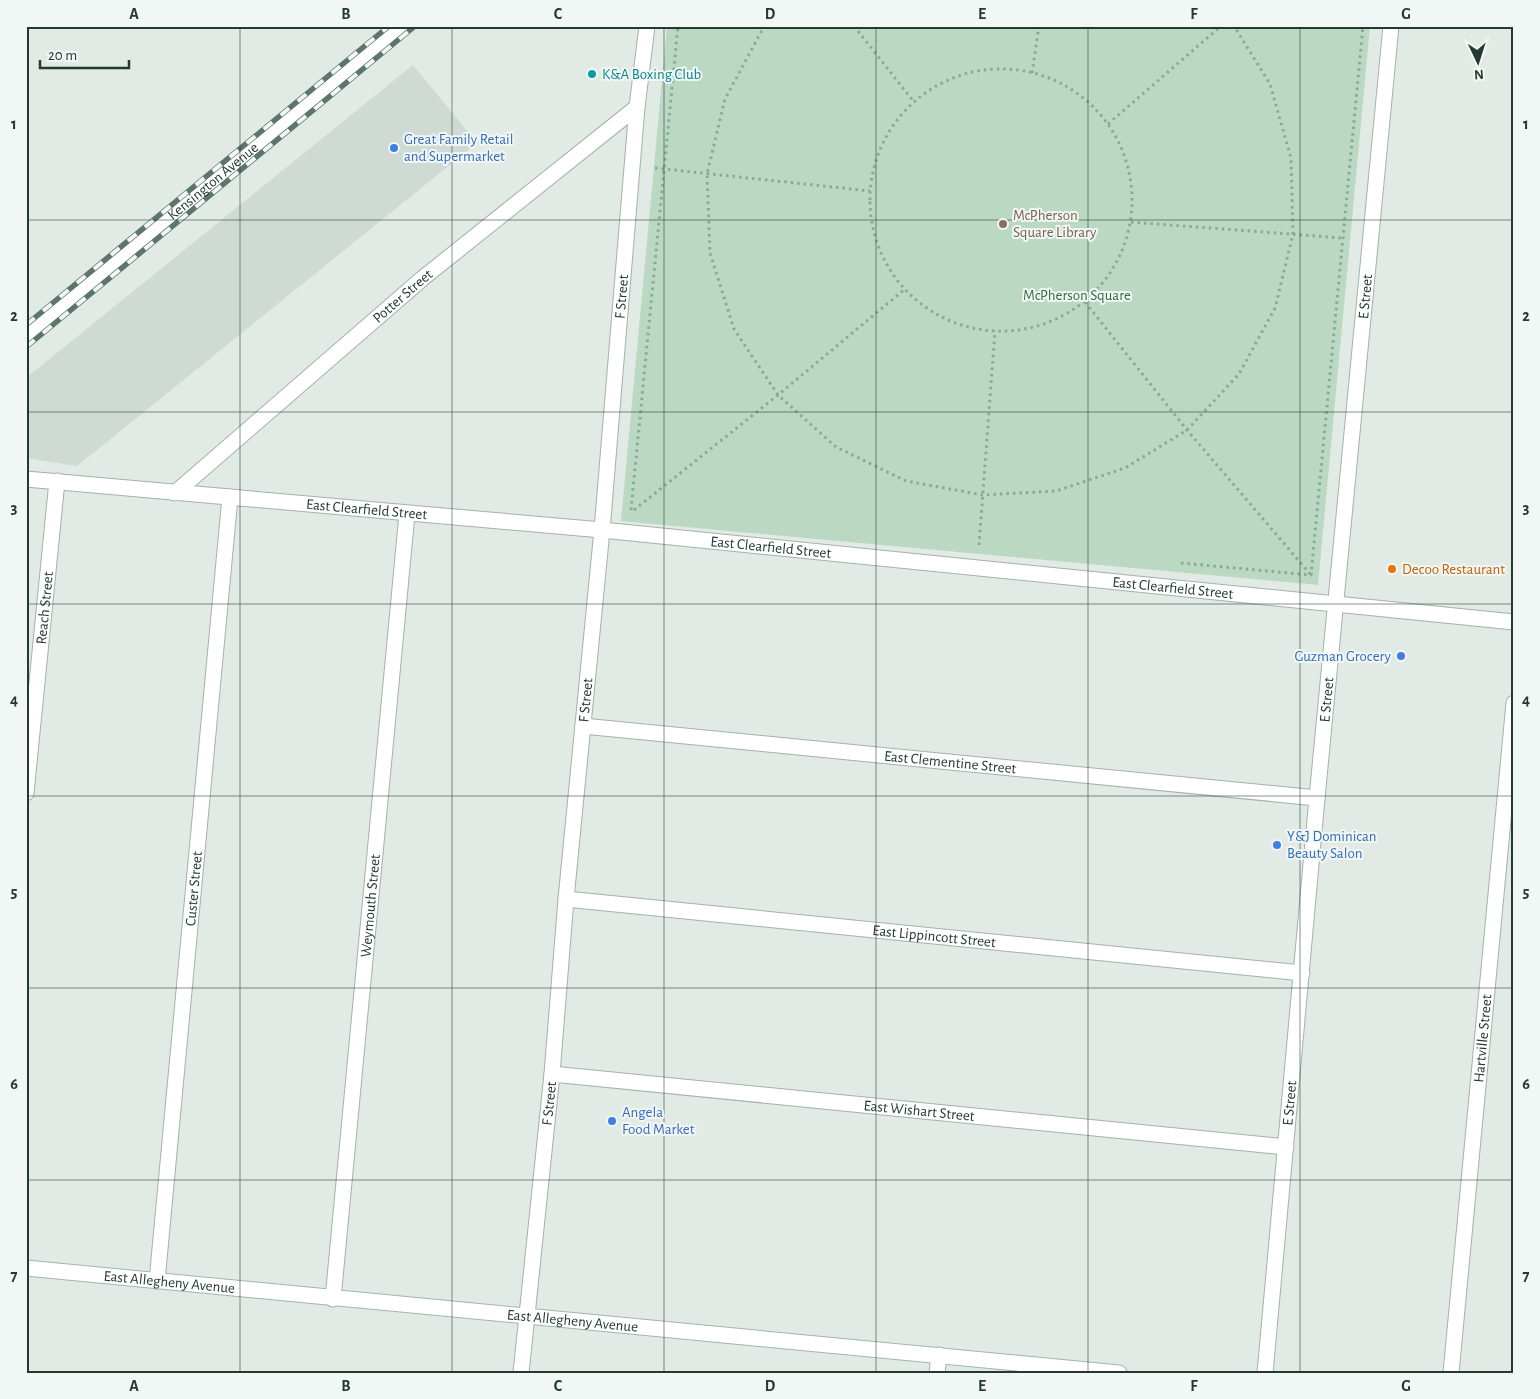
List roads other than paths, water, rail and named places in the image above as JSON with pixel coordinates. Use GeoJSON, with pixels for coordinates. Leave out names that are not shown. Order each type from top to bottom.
{"type":"FeatureCollection","features":[{"type":"Feature","properties":{"kind":"street","name":"Kensington Avenue"},"geometry":{"type":"LineString","coordinates":[[26,335],[401,26]]}},
{"type":"Feature","properties":{"kind":"street","name":"F Street"},"geometry":{"type":"LineString","coordinates":[[521,1373],[552,1074],[566,899],[602,530],[637,107],[647,26]]}},
{"type":"Feature","properties":{"kind":"street","name":"E Street"},"geometry":{"type":"LineString","coordinates":[[1266,1373],[1317,798],[1392,26]]}},
{"type":"Feature","properties":{"kind":"street","name":"Potter Street"},"geometry":{"type":"LineString","coordinates":[[176,493],[424,278],[637,107]]}},
{"type":"Feature","properties":{"kind":"street","name":"East Clearfield Street"},"geometry":{"type":"LineString","coordinates":[[26,479],[602,530],[1514,622]]}},
{"type":"Feature","properties":{"kind":"street","name":"Reach Street"},"geometry":{"type":"LineString","coordinates":[[26,793],[57,481]]}},
{"type":"Feature","properties":{"kind":"street","name":"Custer Street"},"geometry":{"type":"LineString","coordinates":[[157,1281],[230,497]]}},
{"type":"Feature","properties":{"kind":"street","name":"Weymouth Street"},"geometry":{"type":"LineString","coordinates":[[333,1299],[407,514]]}},
{"type":"Feature","properties":{"kind":"street","name":"Hartville Street"},"geometry":{"type":"LineString","coordinates":[[1451,1373],[1514,703]]}},
{"type":"Feature","properties":{"kind":"street","name":"East Clementine Street"},"geometry":{"type":"LineString","coordinates":[[583,726],[1317,798]]}},
{"type":"Feature","properties":{"kind":"street","name":"East Lippincott Street"},"geometry":{"type":"LineString","coordinates":[[566,899],[1302,973]]}},
{"type":"Feature","properties":{"kind":"street","name":"East Wishart Street"},"geometry":{"type":"LineString","coordinates":[[552,1074],[1286,1147]]}},
{"type":"Feature","properties":{"kind":"street","name":"East Allegheny Avenue"},"geometry":{"type":"LineString","coordinates":[[26,1268],[333,1299],[1119,1373]]}},
{"type":"Feature","properties":{"kind":"street"},"geometry":{"type":"LineString","coordinates":[[937,1373],[939,1356]]}},
{"type":"Feature","properties":{"kind":"railway"},"geometry":{"type":"LineString","coordinates":[[26,325],[389,26]]}},
{"type":"Feature","properties":{"kind":"railway"},"geometry":{"type":"LineString","coordinates":[[26,347],[415,26]]}},
{"type":"Feature","properties":{"kind":"place","name":"K&A Boxing Club"},"geometry":{"type":"Point","coordinates":[592,74]}},
{"type":"Feature","properties":{"kind":"place","name":"Great Family Retail and Supermarket"},"geometry":{"type":"Point","coordinates":[394,148]}},
{"type":"Feature","properties":{"kind":"place","name":"McPherson Square Library"},"geometry":{"type":"Point","coordinates":[1003,224]}},
{"type":"Feature","properties":{"kind":"place","name":"Decoo Restaurant"},"geometry":{"type":"Point","coordinates":[1392,569]}},
{"type":"Feature","properties":{"kind":"place","name":"Guzman Grocery"},"geometry":{"type":"Point","coordinates":[1401,656]}},
{"type":"Feature","properties":{"kind":"place","name":"Y&J Dominican Beauty Salon"},"geometry":{"type":"Point","coordinates":[1277,845]}},
{"type":"Feature","properties":{"kind":"place","name":"Angela Food Market"},"geometry":{"type":"Point","coordinates":[612,1121]}},
{"type":"Feature","properties":{"kind":"park label","name":"McPherson Square"},"geometry":{"type":"Point","coordinates":[1077,295]}}]}
